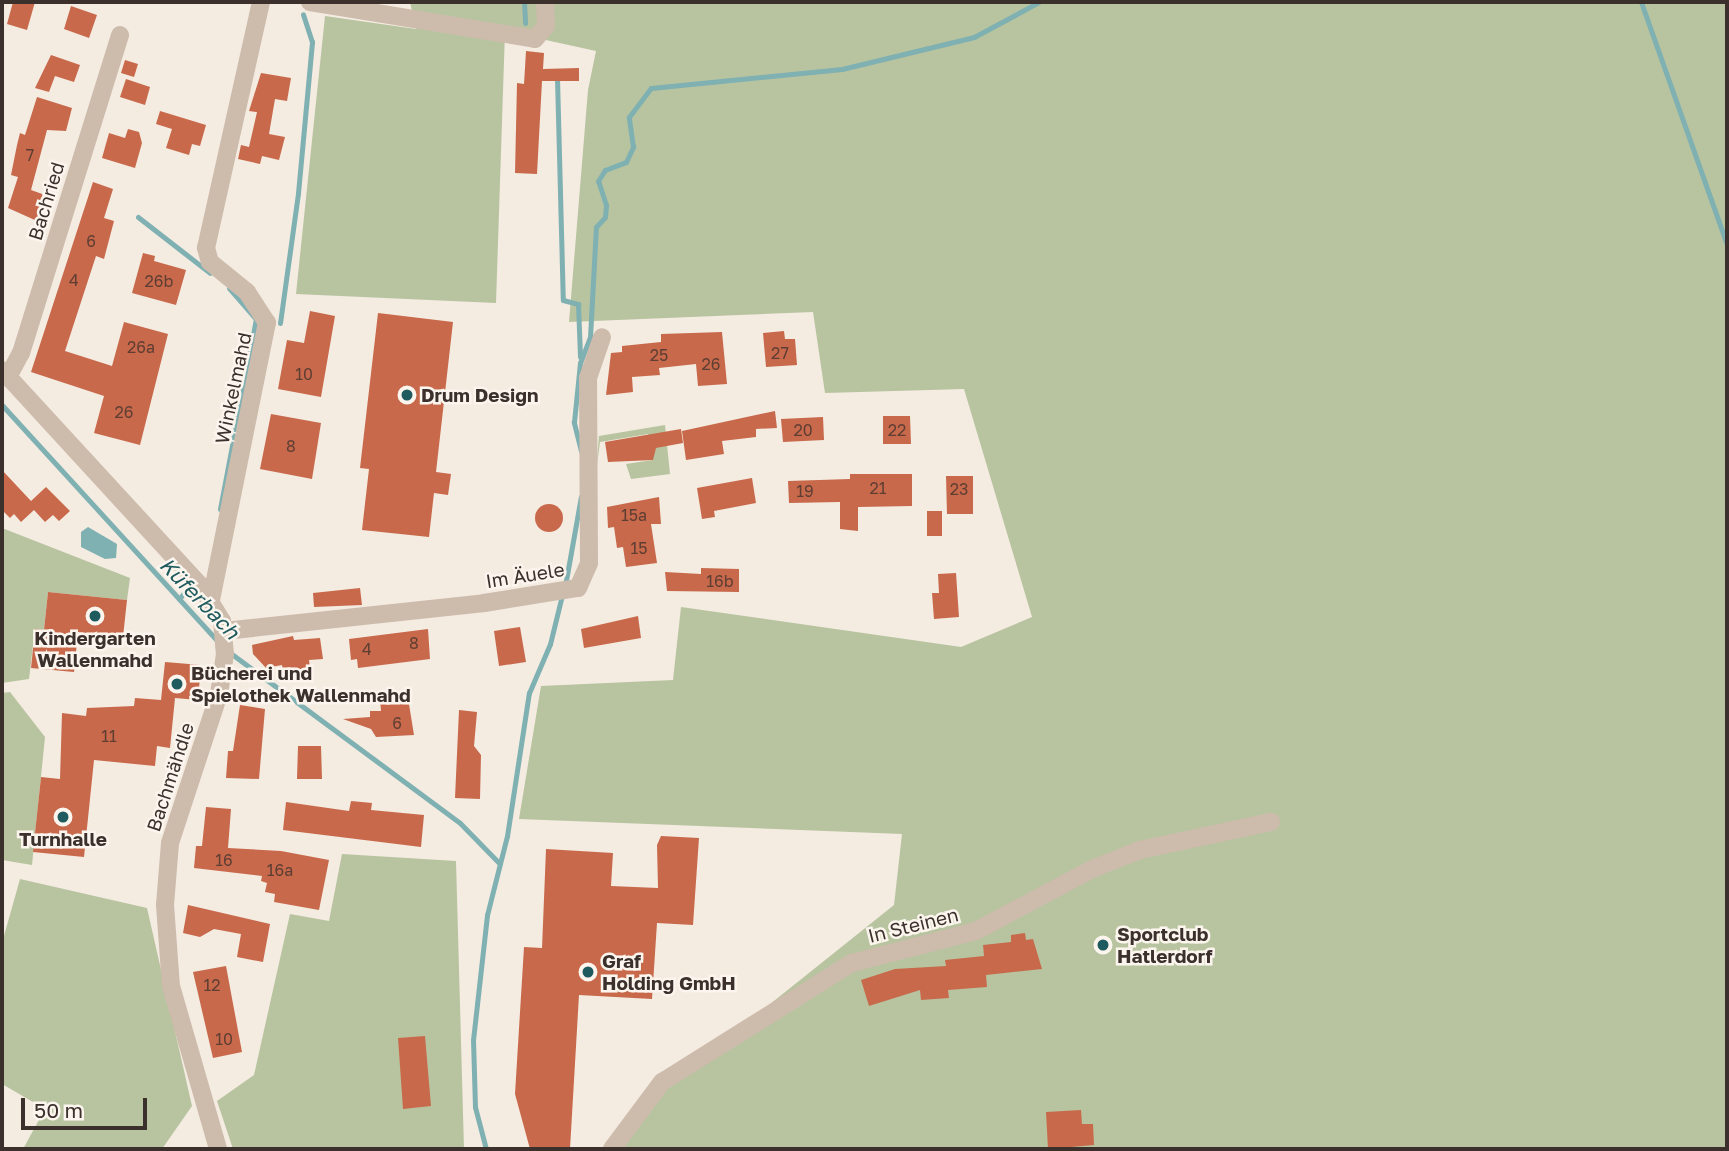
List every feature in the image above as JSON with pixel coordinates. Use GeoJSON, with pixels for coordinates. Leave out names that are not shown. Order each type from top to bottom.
{"type":"FeatureCollection","features":[{"type":"Feature","properties":{"kind":"street","name":"Winkelmahd"},"geometry":{"type":"LineString","coordinates":[[211,600],[267,323],[247,292],[210,262],[206,248],[261,2]]}},
{"type":"Feature","properties":{"kind":"street"},"geometry":{"type":"LineString","coordinates":[[310,2],[535,38],[546,26],[545,2]]}},
{"type":"Feature","properties":{"kind":"street","name":"Bachried"},"geometry":{"type":"LineString","coordinates":[[5,374],[21,353],[120,36]]}},
{"type":"Feature","properties":{"kind":"street","name":"Im Äuele"},"geometry":{"type":"LineString","coordinates":[[225,641],[572,590],[585,579],[589,563],[588,378],[601,337]]}},
{"type":"Feature","properties":{"kind":"street"},"geometry":{"type":"LineString","coordinates":[[5,374],[211,600],[225,641]]}},
{"type":"Feature","properties":{"kind":"street","name":"Bachmähdle"},"geometry":{"type":"LineString","coordinates":[[218,1149],[171,986],[164,905],[170,843],[219,694],[225,641]]}},
{"type":"Feature","properties":{"kind":"street","name":"In Steinen"},"geometry":{"type":"LineString","coordinates":[[612,1149],[662,1082],[852,962],[976,931],[1091,869],[1140,850],[1271,822]]}},
{"type":"Feature","properties":{"kind":"green space"},"geometry":{"type":"Polygon","coordinates":[[[410,2],[1727,2],[1727,1149],[619,1149],[655,1096],[894,905],[902,834],[519,819],[541,686],[673,680],[681,607],[961,647],[1032,617],[964,389],[825,393],[813,312],[569,322],[588,90],[596,51],[505,31],[496,303],[296,294],[325,16],[416,29],[410,2]]]}},
{"type":"Feature","properties":{"kind":"green space"},"geometry":{"type":"Polygon","coordinates":[[[665,425],[670,474],[631,479],[626,464],[653,460],[648,434],[600,442],[596,472],[599,436],[665,425]]]}},
{"type":"Feature","properties":{"kind":"green space"},"geometry":{"type":"Polygon","coordinates":[[[2,528],[130,578],[127,600],[48,592],[44,630],[35,629],[29,679],[2,683],[2,528]]]}},
{"type":"Feature","properties":{"kind":"green space"},"geometry":{"type":"Polygon","coordinates":[[[10,692],[45,737],[32,865],[2,860],[2,693],[10,692]]]}},
{"type":"Feature","properties":{"kind":"green space"},"geometry":{"type":"Polygon","coordinates":[[[342,854],[456,861],[464,1149],[233,1149],[217,1101],[254,1075],[290,914],[329,921],[342,854]]]}},
{"type":"Feature","properties":{"kind":"green space"},"geometry":{"type":"Polygon","coordinates":[[[20,879],[147,908],[192,1106],[162,1149],[23,1149],[45,1109],[2,1084],[2,943],[20,879]]]}},
{"type":"Feature","properties":{"kind":"water"},"geometry":{"type":"Polygon","coordinates":[[[88,527],[117,544],[116,558],[105,559],[81,547],[81,532],[88,527]]]}},
{"type":"Feature","properties":{"kind":"building"},"geometry":{"type":"Polygon","coordinates":[[[13,2],[35,2],[27,30],[7,24],[13,2]]]}},
{"type":"Feature","properties":{"kind":"building"},"geometry":{"type":"Polygon","coordinates":[[[71,6],[97,15],[89,38],[64,29],[71,6]]]}},
{"type":"Feature","properties":{"kind":"building"},"geometry":{"type":"Polygon","coordinates":[[[526,51],[544,53],[543,69],[579,68],[579,81],[542,81],[537,174],[515,173],[517,83],[524,84],[526,51]]]}},
{"type":"Feature","properties":{"kind":"building"},"geometry":{"type":"Polygon","coordinates":[[[51,55],[80,65],[74,82],[55,76],[49,92],[35,88],[51,55]]]}},
{"type":"Feature","properties":{"kind":"building"},"geometry":{"type":"Polygon","coordinates":[[[125,60],[138,64],[134,77],[121,73],[125,60]]]}},
{"type":"Feature","properties":{"kind":"building"},"geometry":{"type":"Polygon","coordinates":[[[261,73],[291,78],[287,101],[275,99],[269,134],[285,137],[279,160],[262,156],[260,164],[238,159],[241,145],[249,147],[257,112],[249,111],[261,73]]]}},
{"type":"Feature","properties":{"kind":"building"},"geometry":{"type":"Polygon","coordinates":[[[126,79],[150,87],[145,105],[120,97],[126,79]]]}},
{"type":"Feature","properties":{"kind":"building"},"geometry":{"type":"Polygon","coordinates":[[[37,97],[72,108],[66,131],[47,130],[31,190],[45,195],[37,221],[8,208],[18,177],[11,175],[20,133],[25,135],[37,97]]]}},
{"type":"Feature","properties":{"kind":"building"},"geometry":{"type":"Polygon","coordinates":[[[160,111],[206,125],[200,146],[192,144],[189,155],[166,148],[172,129],[156,124],[160,111]]]}},
{"type":"Feature","properties":{"kind":"building"},"geometry":{"type":"Polygon","coordinates":[[[128,129],[139,132],[142,143],[135,168],[102,158],[109,133],[125,138],[128,129]]]}},
{"type":"Feature","properties":{"kind":"building"},"geometry":{"type":"Polygon","coordinates":[[[93,182],[113,189],[104,218],[114,221],[104,259],[96,256],[65,351],[112,366],[124,322],[168,334],[140,445],[94,433],[104,396],[31,372],[93,182]]]}},
{"type":"Feature","properties":{"kind":"building"},"geometry":{"type":"Polygon","coordinates":[[[143,253],[155,256],[154,261],[186,270],[176,305],[132,293],[143,253]]]}},
{"type":"Feature","properties":{"kind":"building"},"geometry":{"type":"Polygon","coordinates":[[[310,311],[335,316],[321,397],[278,389],[287,340],[304,343],[310,311]]]}},
{"type":"Feature","properties":{"kind":"building","name":"Drum Design"},"geometry":{"type":"Polygon","coordinates":[[[378,313],[453,322],[436,472],[451,474],[448,495],[434,493],[429,537],[362,530],[369,469],[360,468],[378,313]]]}},
{"type":"Feature","properties":{"kind":"building"},"geometry":{"type":"Polygon","coordinates":[[[784,331],[785,339],[795,339],[797,365],[766,367],[763,333],[784,331]]]}},
{"type":"Feature","properties":{"kind":"building"},"geometry":{"type":"Polygon","coordinates":[[[722,332],[727,384],[698,386],[696,364],[659,368],[660,375],[632,377],[633,392],[606,395],[611,353],[622,352],[622,346],[661,342],[661,334],[722,332]]]}},
{"type":"Feature","properties":{"kind":"building"},"geometry":{"type":"Polygon","coordinates":[[[775,411],[777,428],[756,429],[756,437],[722,441],[724,454],[686,460],[682,431],[775,411]]]}},
{"type":"Feature","properties":{"kind":"building"},"geometry":{"type":"Polygon","coordinates":[[[271,414],[321,423],[312,479],[260,469],[271,414]]]}},
{"type":"Feature","properties":{"kind":"building"},"geometry":{"type":"Polygon","coordinates":[[[883,416],[910,416],[911,444],[883,444],[883,416]]]}},
{"type":"Feature","properties":{"kind":"building"},"geometry":{"type":"Polygon","coordinates":[[[823,417],[824,440],[783,442],[781,419],[823,417]]]}},
{"type":"Feature","properties":{"kind":"building"},"geometry":{"type":"Polygon","coordinates":[[[681,429],[683,443],[656,448],[653,460],[608,462],[605,442],[681,429]]]}},
{"type":"Feature","properties":{"kind":"building"},"geometry":{"type":"Polygon","coordinates":[[[2,470],[31,501],[46,487],[70,511],[59,521],[53,515],[45,522],[34,510],[21,522],[14,514],[10,518],[2,510],[2,470]]]}},
{"type":"Feature","properties":{"kind":"building"},"geometry":{"type":"Polygon","coordinates":[[[850,474],[912,474],[912,506],[858,507],[858,531],[840,529],[840,502],[789,503],[788,481],[850,479],[850,474]]]}},
{"type":"Feature","properties":{"kind":"building"},"geometry":{"type":"Polygon","coordinates":[[[946,476],[973,476],[973,514],[947,514],[946,476]]]}},
{"type":"Feature","properties":{"kind":"building"},"geometry":{"type":"Polygon","coordinates":[[[752,478],[756,503],[714,511],[715,517],[702,519],[697,488],[752,478]]]}},
{"type":"Feature","properties":{"kind":"building"},"geometry":{"type":"Polygon","coordinates":[[[659,497],[661,524],[651,524],[657,563],[626,567],[623,547],[617,548],[614,527],[608,528],[607,507],[659,497]]]}},
{"type":"Feature","properties":{"kind":"building"},"geometry":{"type":"Polygon","coordinates":[[[549,504],[559,508],[563,518],[559,528],[549,532],[539,528],[535,518],[539,508],[549,504]]]}},
{"type":"Feature","properties":{"kind":"building"},"geometry":{"type":"Polygon","coordinates":[[[927,511],[942,511],[942,536],[927,536],[927,511]]]}},
{"type":"Feature","properties":{"kind":"building"},"geometry":{"type":"Polygon","coordinates":[[[701,568],[739,569],[739,592],[667,591],[665,572],[701,574],[701,568]]]}},
{"type":"Feature","properties":{"kind":"building"},"geometry":{"type":"Polygon","coordinates":[[[956,573],[959,617],[934,619],[932,593],[939,593],[938,574],[956,573]]]}},
{"type":"Feature","properties":{"kind":"building"},"geometry":{"type":"Polygon","coordinates":[[[360,588],[362,605],[314,607],[313,593],[360,588]]]}},
{"type":"Feature","properties":{"kind":"building"},"geometry":{"type":"Polygon","coordinates":[[[48,592],[127,600],[123,637],[78,632],[74,672],[31,668],[35,629],[44,630],[48,592]]]}},
{"type":"Feature","properties":{"kind":"building"},"geometry":{"type":"Polygon","coordinates":[[[638,616],[641,638],[584,648],[581,629],[638,616]]]}},
{"type":"Feature","properties":{"kind":"building"},"geometry":{"type":"Polygon","coordinates":[[[520,627],[526,662],[499,666],[494,631],[520,627]]]}},
{"type":"Feature","properties":{"kind":"building"},"geometry":{"type":"Polygon","coordinates":[[[428,629],[430,659],[358,668],[357,659],[351,660],[349,639],[428,629]]]}},
{"type":"Feature","properties":{"kind":"building"},"geometry":{"type":"Polygon","coordinates":[[[293,636],[294,640],[320,638],[323,659],[309,660],[310,668],[283,671],[282,665],[266,668],[253,654],[252,645],[293,636]]]}},
{"type":"Feature","properties":{"kind":"building"},"geometry":{"type":"Polygon","coordinates":[[[165,662],[201,665],[198,700],[175,698],[170,748],[157,746],[155,766],[94,760],[84,857],[33,852],[41,777],[60,779],[62,713],[86,716],[87,708],[134,706],[135,698],[161,700],[165,662]]]}},
{"type":"Feature","properties":{"kind":"building"},"geometry":{"type":"Polygon","coordinates":[[[408,698],[414,735],[376,737],[371,729],[343,719],[370,717],[370,711],[381,711],[380,699],[408,698]]]}},
{"type":"Feature","properties":{"kind":"building"},"geometry":{"type":"Polygon","coordinates":[[[240,705],[265,709],[259,779],[226,778],[228,751],[233,751],[240,705]]]}},
{"type":"Feature","properties":{"kind":"building"},"geometry":{"type":"Polygon","coordinates":[[[459,710],[477,712],[474,746],[481,755],[480,799],[455,798],[459,710]]]}},
{"type":"Feature","properties":{"kind":"building"},"geometry":{"type":"Polygon","coordinates":[[[298,746],[321,746],[322,779],[297,779],[298,746]]]}},
{"type":"Feature","properties":{"kind":"building"},"geometry":{"type":"Polygon","coordinates":[[[351,801],[372,803],[371,810],[424,815],[421,847],[283,830],[286,802],[349,811],[351,801]]]}},
{"type":"Feature","properties":{"kind":"building"},"geometry":{"type":"Polygon","coordinates":[[[206,807],[231,809],[228,848],[281,851],[329,860],[319,910],[274,902],[275,894],[265,892],[267,883],[261,881],[262,876],[194,868],[196,846],[202,846],[206,807]]]}},
{"type":"Feature","properties":{"kind":"building","name":"Graf Holding GmbH"},"geometry":{"type":"Polygon","coordinates":[[[661,836],[699,838],[693,925],[657,923],[652,999],[579,995],[570,1149],[530,1149],[515,1094],[524,947],[542,948],[546,849],[613,853],[611,886],[658,888],[657,845],[661,836]]]}},
{"type":"Feature","properties":{"kind":"building"},"geometry":{"type":"Polygon","coordinates":[[[188,905],[270,924],[263,962],[237,957],[241,934],[214,929],[200,937],[183,933],[188,905]]]}},
{"type":"Feature","properties":{"kind":"building"},"geometry":{"type":"Polygon","coordinates":[[[1025,933],[1026,940],[1033,939],[1042,969],[986,975],[987,987],[948,990],[949,998],[921,1000],[920,990],[869,1006],[861,980],[895,969],[946,966],[945,960],[984,956],[983,945],[1011,942],[1011,935],[1025,933]]]}},
{"type":"Feature","properties":{"kind":"building"},"geometry":{"type":"Polygon","coordinates":[[[226,966],[242,1052],[213,1058],[193,972],[226,966]]]}},
{"type":"Feature","properties":{"kind":"building"},"geometry":{"type":"Polygon","coordinates":[[[425,1036],[431,1106],[403,1109],[398,1038],[425,1036]]]}},
{"type":"Feature","properties":{"kind":"building"},"geometry":{"type":"Polygon","coordinates":[[[1081,1110],[1082,1124],[1093,1124],[1094,1145],[1048,1149],[1046,1112],[1081,1110]]]}},
{"type":"Feature","properties":{"kind":"waterway"},"geometry":{"type":"LineString","coordinates":[[524,2],[525,23]]}},
{"type":"Feature","properties":{"kind":"waterway"},"geometry":{"type":"LineString","coordinates":[[581,451],[574,422],[580,363],[590,337],[596,227],[605,217],[606,205],[598,181],[605,170],[626,162],[633,147],[629,117],[651,88],[842,69],[974,37],[1039,2]]}},
{"type":"Feature","properties":{"kind":"waterway"},"geometry":{"type":"LineString","coordinates":[[1641,2],[1727,245]]}},
{"type":"Feature","properties":{"kind":"waterway"},"geometry":{"type":"LineString","coordinates":[[280,323],[298,193],[312,42],[303,14]]}},
{"type":"Feature","properties":{"kind":"waterway"},"geometry":{"type":"LineString","coordinates":[[557,78],[563,300],[578,304],[580,357]]}},
{"type":"Feature","properties":{"kind":"waterway"},"geometry":{"type":"LineString","coordinates":[[138,217],[210,273]]}},
{"type":"Feature","properties":{"kind":"waterway"},"geometry":{"type":"LineString","coordinates":[[220,509],[256,319],[229,288]]}},
{"type":"Feature","properties":{"kind":"waterway","name":"Küferbach"},"geometry":{"type":"LineString","coordinates":[[2,405],[219,643]]}},
{"type":"Feature","properties":{"kind":"waterway"},"geometry":{"type":"LineString","coordinates":[[565,586],[581,496]]}},
{"type":"Feature","properties":{"kind":"waterway"},"geometry":{"type":"LineString","coordinates":[[179,599],[188,588]]}},
{"type":"Feature","properties":{"kind":"waterway"},"geometry":{"type":"LineString","coordinates":[[486,1149],[475,1107],[473,1040],[487,915],[507,836],[529,693],[550,644],[562,595]]}},
{"type":"Feature","properties":{"kind":"waterway","name":"Küferbach"},"geometry":{"type":"LineString","coordinates":[[229,652],[460,823],[500,864]]}},
{"type":"Feature","properties":{"kind":"place","name":"Drum Design"},"geometry":{"type":"Point","coordinates":[407,395]}},
{"type":"Feature","properties":{"kind":"place","name":"Kindergarten Wallenmahd"},"geometry":{"type":"Point","coordinates":[95,616]}},
{"type":"Feature","properties":{"kind":"place","name":"Bücherei und Spielothek Wallenmahd"},"geometry":{"type":"Point","coordinates":[177,684]}},
{"type":"Feature","properties":{"kind":"place","name":"Turnhalle"},"geometry":{"type":"Point","coordinates":[63,817]}},
{"type":"Feature","properties":{"kind":"place","name":"Sportclub Hatlerdorf"},"geometry":{"type":"Point","coordinates":[1103,945]}},
{"type":"Feature","properties":{"kind":"place","name":"Graf Holding GmbH"},"geometry":{"type":"Point","coordinates":[588,972]}}]}
